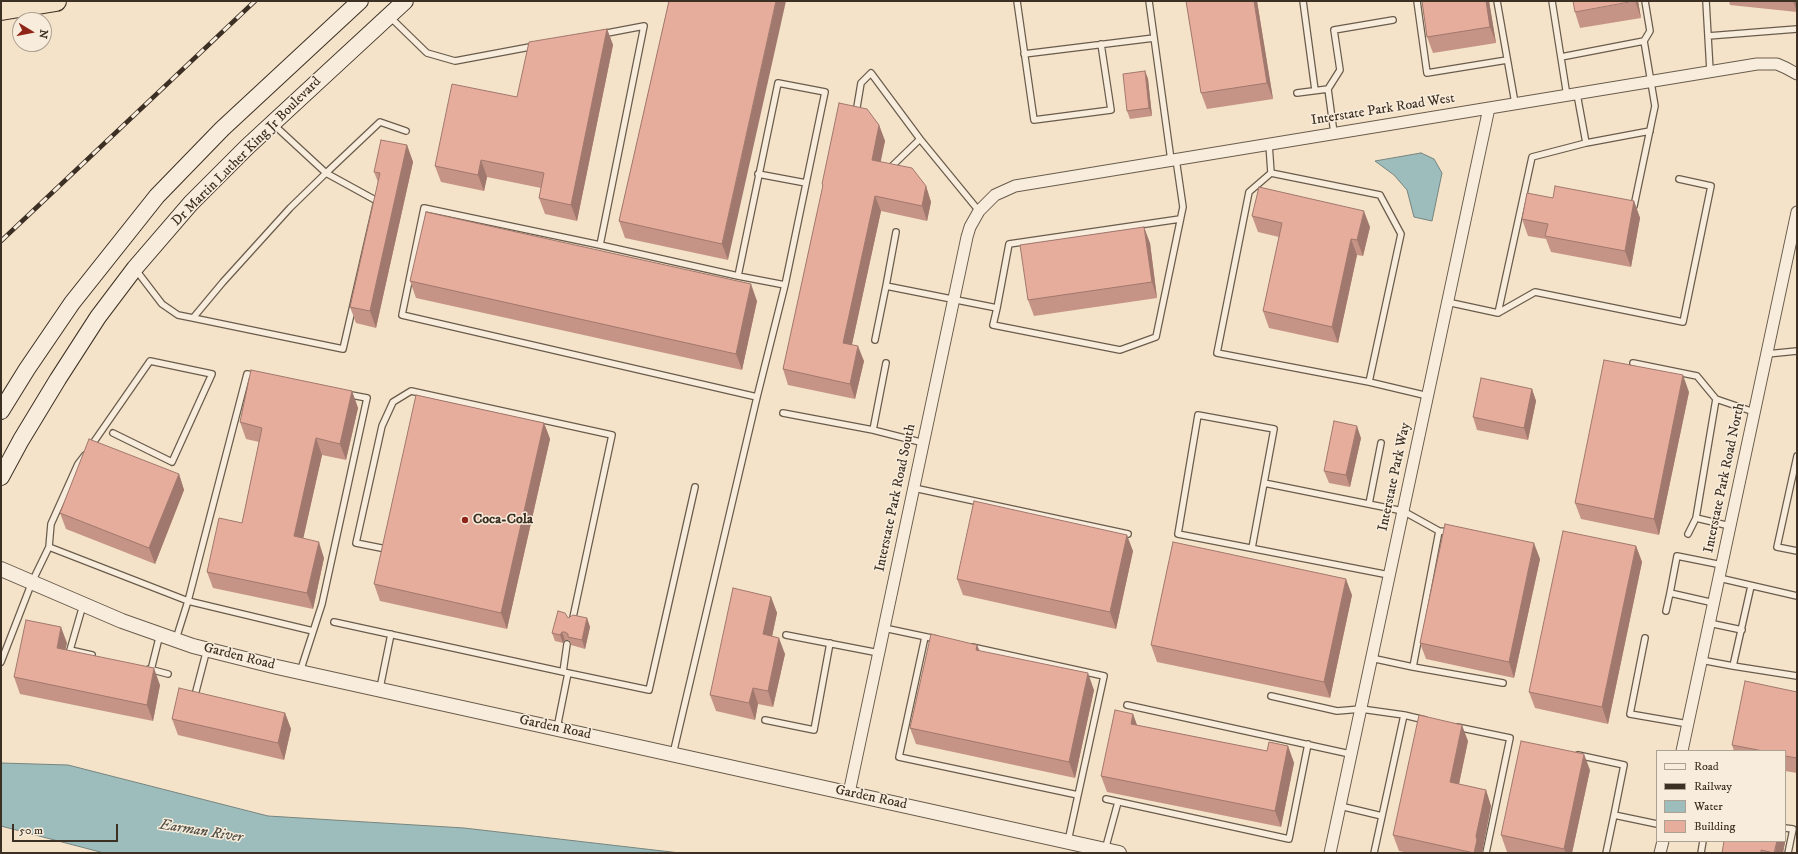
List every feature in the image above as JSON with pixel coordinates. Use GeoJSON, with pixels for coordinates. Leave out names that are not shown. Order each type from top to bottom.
{"type":"FeatureCollection","features":[{"type":"Feature","properties":{"kind":"highway"},"geometry":{"type":"LineString","coordinates":[[1,10],[56,1]]}},
{"type":"Feature","properties":{"kind":"main road"},"geometry":{"type":"LineString","coordinates":[[1,411],[27,369],[72,303],[157,196],[222,129],[360,1]]}},
{"type":"Feature","properties":{"kind":"main road","name":"Dr Martin Luther King Jr Boulevard"},"geometry":{"type":"LineString","coordinates":[[1,477],[21,440],[58,379],[98,317],[135,268],[191,203],[272,124],[405,1]]}},
{"type":"Feature","properties":{"kind":"street","name":"Interstate Park Road West"},"geometry":{"type":"LineString","coordinates":[[979,211],[995,195],[1015,186],[1710,71],[1767,63],[1786,68],[1797,74]]}},
{"type":"Feature","properties":{"kind":"street","name":"Interstate Park Way"},"geometry":{"type":"LineString","coordinates":[[1330,853],[1489,108]]}},
{"type":"Feature","properties":{"kind":"street","name":"Interstate Park Road South"},"geometry":{"type":"LineString","coordinates":[[849,793],[970,227],[979,211]]}},
{"type":"Feature","properties":{"kind":"street","name":"Interstate Park Road North"},"geometry":{"type":"LineString","coordinates":[[1682,750],[1797,212]]}},
{"type":"Feature","properties":{"kind":"street","name":"Garden Road"},"geometry":{"type":"LineString","coordinates":[[1,569],[84,605],[176,640],[208,649],[380,690],[1119,853]]}},
{"type":"Feature","properties":{"kind":"street"},"geometry":{"type":"LineString","coordinates":[[1660,853],[1663,842]]}},
{"type":"Feature","properties":{"kind":"lane"},"geometry":{"type":"LineString","coordinates":[[1017,1],[1034,120],[1111,110],[1101,44]]}},
{"type":"Feature","properties":{"kind":"lane"},"geometry":{"type":"LineString","coordinates":[[1148,1],[1173,160],[1183,207],[1156,338],[1120,350],[993,325],[1009,244],[1180,219]]}},
{"type":"Feature","properties":{"kind":"lane"},"geometry":{"type":"LineString","coordinates":[[1303,1],[1315,90]]}},
{"type":"Feature","properties":{"kind":"lane"},"geometry":{"type":"LineString","coordinates":[[1417,1],[1427,73],[1507,60]]}},
{"type":"Feature","properties":{"kind":"lane"},"geometry":{"type":"LineString","coordinates":[[1498,1],[1515,103]]}},
{"type":"Feature","properties":{"kind":"lane"},"geometry":{"type":"LineString","coordinates":[[1552,1],[1561,57],[1586,143]]}},
{"type":"Feature","properties":{"kind":"lane"},"geometry":{"type":"LineString","coordinates":[[1634,206],[1655,106],[1652,81],[1644,41],[1650,31],[1646,1]]}},
{"type":"Feature","properties":{"kind":"lane"},"geometry":{"type":"LineString","coordinates":[[1706,1],[1710,71]]}},
{"type":"Feature","properties":{"kind":"lane"},"geometry":{"type":"LineString","coordinates":[[389,16],[427,53],[455,61],[538,46]]}},
{"type":"Feature","properties":{"kind":"lane"},"geometry":{"type":"LineString","coordinates":[[1334,133],[1328,89],[1340,70],[1334,30],[1393,20]]}},
{"type":"Feature","properties":{"kind":"lane"},"geometry":{"type":"LineString","coordinates":[[599,34],[644,26],[600,245]]}},
{"type":"Feature","properties":{"kind":"lane"},"geometry":{"type":"LineString","coordinates":[[1708,36],[1797,29]]}},
{"type":"Feature","properties":{"kind":"lane"},"geometry":{"type":"LineString","coordinates":[[1024,54],[1154,38]]}},
{"type":"Feature","properties":{"kind":"lane"},"geometry":{"type":"LineString","coordinates":[[1561,57],[1644,41]]}},
{"type":"Feature","properties":{"kind":"lane"},"geometry":{"type":"LineString","coordinates":[[855,116],[861,83],[871,73],[920,139],[979,211]]}},
{"type":"Feature","properties":{"kind":"lane"},"geometry":{"type":"LineString","coordinates":[[673,754],[757,397],[785,285],[825,92],[778,83],[738,276]]}},
{"type":"Feature","properties":{"kind":"lane"},"geometry":{"type":"LineString","coordinates":[[1297,93],[1328,89]]}},
{"type":"Feature","properties":{"kind":"lane"},"geometry":{"type":"LineString","coordinates":[[193,318],[223,282],[290,208],[380,122],[406,131]]}},
{"type":"Feature","properties":{"kind":"lane"},"geometry":{"type":"LineString","coordinates":[[135,268],[162,304],[178,315],[343,349],[378,201],[326,173],[272,124]]}},
{"type":"Feature","properties":{"kind":"lane"},"geometry":{"type":"LineString","coordinates":[[1498,313],[1532,157],[1586,143],[1650,131]]}},
{"type":"Feature","properties":{"kind":"lane"},"geometry":{"type":"LineString","coordinates":[[889,168],[920,139]]}},
{"type":"Feature","properties":{"kind":"lane"},"geometry":{"type":"LineString","coordinates":[[1269,144],[1271,173]]}},
{"type":"Feature","properties":{"kind":"lane"},"geometry":{"type":"LineString","coordinates":[[1271,173],[1380,194],[1401,234],[1369,382]]}},
{"type":"Feature","properties":{"kind":"lane"},"geometry":{"type":"LineString","coordinates":[[1271,173],[1249,192],[1217,353],[1369,382],[1428,396]]}},
{"type":"Feature","properties":{"kind":"lane"},"geometry":{"type":"LineString","coordinates":[[758,174],[806,183]]}},
{"type":"Feature","properties":{"kind":"lane"},"geometry":{"type":"LineString","coordinates":[[1447,302],[1498,313],[1535,292],[1683,322],[1711,186],[1679,180]]}},
{"type":"Feature","properties":{"kind":"lane"},"geometry":{"type":"LineString","coordinates":[[757,397],[402,315],[424,208],[785,285]]}},
{"type":"Feature","properties":{"kind":"lane"},"geometry":{"type":"LineString","coordinates":[[875,340],[896,232]]}},
{"type":"Feature","properties":{"kind":"lane"},"geometry":{"type":"LineString","coordinates":[[886,286],[997,308]]}},
{"type":"Feature","properties":{"kind":"lane"},"geometry":{"type":"LineString","coordinates":[[1767,354],[1797,351]]}},
{"type":"Feature","properties":{"kind":"lane"},"geometry":{"type":"LineString","coordinates":[[1,662],[32,582],[49,547],[51,524],[78,464],[150,361],[212,374],[172,462],[113,434]]}},
{"type":"Feature","properties":{"kind":"lane"},"geometry":{"type":"LineString","coordinates":[[873,430],[886,363]]}},
{"type":"Feature","properties":{"kind":"lane"},"geometry":{"type":"LineString","coordinates":[[1633,363],[1698,376],[1716,399],[1754,412]]}},
{"type":"Feature","properties":{"kind":"lane"},"geometry":{"type":"LineString","coordinates":[[176,640],[188,601],[247,374],[262,377]]}},
{"type":"Feature","properties":{"kind":"lane"},"geometry":{"type":"LineString","coordinates":[[381,548],[356,542],[382,426],[393,402],[411,391],[612,435],[572,622]]}},
{"type":"Feature","properties":{"kind":"lane"},"geometry":{"type":"LineString","coordinates":[[300,672],[322,604],[367,398],[337,392]]}},
{"type":"Feature","properties":{"kind":"lane"},"geometry":{"type":"LineString","coordinates":[[1688,534],[1696,518],[1716,399]]}},
{"type":"Feature","properties":{"kind":"lane"},"geometry":{"type":"LineString","coordinates":[[783,413],[873,430],[924,443]]}},
{"type":"Feature","properties":{"kind":"lane"},"geometry":{"type":"LineString","coordinates":[[1252,548],[1274,429],[1198,415],[1178,534],[1389,575]]}},
{"type":"Feature","properties":{"kind":"lane"},"geometry":{"type":"LineString","coordinates":[[1369,504],[1381,443]]}},
{"type":"Feature","properties":{"kind":"lane"},"geometry":{"type":"LineString","coordinates":[[1797,456],[1777,547],[1797,551]]}},
{"type":"Feature","properties":{"kind":"lane"},"geometry":{"type":"LineString","coordinates":[[1264,483],[1403,511],[1439,531],[1455,533]]}},
{"type":"Feature","properties":{"kind":"lane"},"geometry":{"type":"LineString","coordinates":[[334,622],[649,690],[695,487]]}},
{"type":"Feature","properties":{"kind":"lane"},"geometry":{"type":"LineString","coordinates":[[914,488],[1128,534]]}},
{"type":"Feature","properties":{"kind":"lane"},"geometry":{"type":"LineString","coordinates":[[1696,518],[1730,526]]}},
{"type":"Feature","properties":{"kind":"lane"},"geometry":{"type":"LineString","coordinates":[[1414,667],[1439,531]]}},
{"type":"Feature","properties":{"kind":"lane"},"geometry":{"type":"LineString","coordinates":[[49,547],[188,601],[313,631]]}},
{"type":"Feature","properties":{"kind":"lane"},"geometry":{"type":"LineString","coordinates":[[1666,610],[1677,556],[1722,564]]}},
{"type":"Feature","properties":{"kind":"lane"},"geometry":{"type":"LineString","coordinates":[[1719,578],[1797,596]]}},
{"type":"Feature","properties":{"kind":"lane"},"geometry":{"type":"LineString","coordinates":[[1734,666],[1751,586]]}},
{"type":"Feature","properties":{"kind":"lane"},"geometry":{"type":"LineString","coordinates":[[1670,593],[1714,603]]}},
{"type":"Feature","properties":{"kind":"lane"},"geometry":{"type":"LineString","coordinates":[[84,605],[70,650],[100,657]]}},
{"type":"Feature","properties":{"kind":"lane"},"geometry":{"type":"LineString","coordinates":[[1709,623],[1742,630]]}},
{"type":"Feature","properties":{"kind":"lane"},"geometry":{"type":"LineString","coordinates":[[884,628],[940,640]]}},
{"type":"Feature","properties":{"kind":"lane"},"geometry":{"type":"LineString","coordinates":[[151,670],[161,634]]}},
{"type":"Feature","properties":{"kind":"lane"},"geometry":{"type":"LineString","coordinates":[[380,690],[391,634]]}},
{"type":"Feature","properties":{"kind":"lane"},"geometry":{"type":"LineString","coordinates":[[786,635],[879,653]]}},
{"type":"Feature","properties":{"kind":"lane"},"geometry":{"type":"LineString","coordinates":[[925,637],[899,757],[1078,795]]}},
{"type":"Feature","properties":{"kind":"lane"},"geometry":{"type":"LineString","coordinates":[[1645,638],[1630,714],[1688,724]]}},
{"type":"Feature","properties":{"kind":"lane"},"geometry":{"type":"LineString","coordinates":[[557,729],[568,644]]}},
{"type":"Feature","properties":{"kind":"lane"},"geometry":{"type":"LineString","coordinates":[[765,720],[814,730],[830,644]]}},
{"type":"Feature","properties":{"kind":"lane"},"geometry":{"type":"LineString","coordinates":[[964,645],[1104,676],[1068,842]]}},
{"type":"Feature","properties":{"kind":"lane"},"geometry":{"type":"LineString","coordinates":[[194,699],[208,649]]}},
{"type":"Feature","properties":{"kind":"lane"},"geometry":{"type":"LineString","coordinates":[[1371,658],[1503,683]]}},
{"type":"Feature","properties":{"kind":"lane"},"geometry":{"type":"LineString","coordinates":[[1701,660],[1797,676]]}},
{"type":"Feature","properties":{"kind":"lane"},"geometry":{"type":"LineString","coordinates":[[144,668],[168,674]]}},
{"type":"Feature","properties":{"kind":"lane"},"geometry":{"type":"LineString","coordinates":[[1271,696],[1337,712],[1361,708],[1434,722]]}},
{"type":"Feature","properties":{"kind":"lane"},"geometry":{"type":"LineString","coordinates":[[1127,705],[1350,754]]}},
{"type":"Feature","properties":{"kind":"lane"},"geometry":{"type":"LineString","coordinates":[[1374,853],[1404,716]]}},
{"type":"Feature","properties":{"kind":"lane"},"geometry":{"type":"LineString","coordinates":[[1449,725],[1510,738],[1486,853]]}},
{"type":"Feature","properties":{"kind":"lane"},"geometry":{"type":"LineString","coordinates":[[1106,799],[1290,838],[1308,744]]}},
{"type":"Feature","properties":{"kind":"lane"},"geometry":{"type":"LineString","coordinates":[[1570,754],[1624,765],[1606,853]]}},
{"type":"Feature","properties":{"kind":"lane"},"geometry":{"type":"LineString","coordinates":[[1105,850],[1118,802]]}},
{"type":"Feature","properties":{"kind":"lane"},"geometry":{"type":"LineString","coordinates":[[1340,806],[1382,816]]}},
{"type":"Feature","properties":{"kind":"lane"},"geometry":{"type":"LineString","coordinates":[[1614,815],[1656,824]]}},
{"type":"Feature","properties":{"kind":"lane"},"geometry":{"type":"LineString","coordinates":[[1786,828],[1793,829],[1788,853]]}},
{"type":"Feature","properties":{"kind":"lane"},"geometry":{"type":"LineString","coordinates":[[1701,853],[1703,842]]}},
{"type":"Feature","properties":{"kind":"water"},"geometry":{"type":"Polygon","coordinates":[[[1421,153],[1434,159],[1442,173],[1432,221],[1414,217],[1407,190],[1394,175],[1375,161],[1421,153]]]}},
{"type":"Feature","properties":{"kind":"water","name":"Earman River"},"geometry":{"type":"Polygon","coordinates":[[[1,763],[68,765],[268,816],[464,828],[680,853],[104,853],[1,826],[1,763]]]}},
{"type":"Feature","properties":{"kind":"building"},"geometry":{"type":"Polygon","coordinates":[[[669,1],[776,1],[722,244],[619,221],[669,1]]]}},
{"type":"Feature","properties":{"kind":"building"},"geometry":{"type":"Polygon","coordinates":[[[1186,1],[1254,1],[1267,83],[1201,93],[1186,1]]]}},
{"type":"Feature","properties":{"kind":"building"},"geometry":{"type":"Polygon","coordinates":[[[1422,1],[1486,1],[1490,27],[1427,37],[1422,1]]]}},
{"type":"Feature","properties":{"kind":"building"},"geometry":{"type":"Polygon","coordinates":[[[1573,1],[1635,1],[1575,12],[1573,1]]]}},
{"type":"Feature","properties":{"kind":"building"},"geometry":{"type":"Polygon","coordinates":[[[607,29],[571,205],[539,198],[544,173],[481,160],[478,175],[435,166],[452,84],[517,97],[529,42],[607,29]]]}},
{"type":"Feature","properties":{"kind":"building"},"geometry":{"type":"Polygon","coordinates":[[[1145,71],[1149,108],[1127,111],[1123,74],[1145,71]]]}},
{"type":"Feature","properties":{"kind":"building"},"geometry":{"type":"Polygon","coordinates":[[[839,103],[867,109],[879,125],[872,160],[912,168],[926,186],[922,206],[875,196],[843,343],[858,346],[850,384],[783,369],[823,185],[839,103]]]}},
{"type":"Feature","properties":{"kind":"building"},"geometry":{"type":"Polygon","coordinates":[[[381,140],[407,145],[370,311],[350,307],[380,173],[374,172],[381,140]]]}},
{"type":"Feature","properties":{"kind":"building"},"geometry":{"type":"Polygon","coordinates":[[[1555,186],[1634,201],[1625,251],[1545,236],[1548,224],[1522,219],[1527,193],[1553,198],[1555,186]]]}},
{"type":"Feature","properties":{"kind":"building"},"geometry":{"type":"Polygon","coordinates":[[[1259,187],[1364,211],[1357,240],[1351,239],[1332,327],[1263,311],[1282,223],[1252,216],[1259,187]]]}},
{"type":"Feature","properties":{"kind":"building"},"geometry":{"type":"Polygon","coordinates":[[[426,212],[751,284],[736,354],[410,281],[426,212]]]}},
{"type":"Feature","properties":{"kind":"building"},"geometry":{"type":"Polygon","coordinates":[[[1144,227],[1152,282],[1028,300],[1020,245],[1144,227]]]}},
{"type":"Feature","properties":{"kind":"building"},"geometry":{"type":"Polygon","coordinates":[[[1604,360],[1683,375],[1654,519],[1575,503],[1604,360]]]}},
{"type":"Feature","properties":{"kind":"building"},"geometry":{"type":"Polygon","coordinates":[[[251,370],[352,391],[340,444],[316,438],[294,536],[319,542],[307,593],[207,572],[219,518],[242,523],[262,428],[240,422],[251,370]]]}},
{"type":"Feature","properties":{"kind":"building"},"geometry":{"type":"Polygon","coordinates":[[[1481,378],[1532,389],[1524,428],[1473,417],[1481,378]]]}},
{"type":"Feature","properties":{"kind":"building","name":"Coca-Cola"},"geometry":{"type":"Polygon","coordinates":[[[416,395],[544,423],[501,613],[374,584],[416,395]]]}},
{"type":"Feature","properties":{"kind":"building"},"geometry":{"type":"Polygon","coordinates":[[[1334,421],[1357,426],[1346,475],[1324,471],[1334,421]]]}},
{"type":"Feature","properties":{"kind":"building"},"geometry":{"type":"Polygon","coordinates":[[[89,439],[179,474],[149,548],[60,513],[89,439]]]}},
{"type":"Feature","properties":{"kind":"building"},"geometry":{"type":"Polygon","coordinates":[[[974,501],[1127,535],[1110,612],[957,579],[974,501]]]}},
{"type":"Feature","properties":{"kind":"building"},"geometry":{"type":"Polygon","coordinates":[[[1445,524],[1534,543],[1509,662],[1420,643],[1445,524]]]}},
{"type":"Feature","properties":{"kind":"building"},"geometry":{"type":"Polygon","coordinates":[[[1563,531],[1636,546],[1602,707],[1529,692],[1563,531]]]}},
{"type":"Feature","properties":{"kind":"building"},"geometry":{"type":"Polygon","coordinates":[[[1173,542],[1346,579],[1324,682],[1151,645],[1173,542]]]}},
{"type":"Feature","properties":{"kind":"building"},"geometry":{"type":"Polygon","coordinates":[[[733,588],[771,597],[763,634],[779,638],[768,691],[753,688],[749,703],[710,695],[733,588]]]}},
{"type":"Feature","properties":{"kind":"building"},"geometry":{"type":"Polygon","coordinates":[[[558,611],[565,613],[568,618],[573,615],[587,618],[582,640],[568,637],[568,634],[565,632],[562,632],[560,635],[552,633],[558,611]]]}},
{"type":"Feature","properties":{"kind":"building"},"geometry":{"type":"Polygon","coordinates":[[[26,620],[61,627],[57,648],[154,668],[147,705],[14,677],[26,620]]]}},
{"type":"Feature","properties":{"kind":"building"},"geometry":{"type":"Polygon","coordinates":[[[931,634],[977,645],[976,650],[1088,673],[1069,762],[910,728],[931,634]]]}},
{"type":"Feature","properties":{"kind":"building"},"geometry":{"type":"Polygon","coordinates":[[[1745,681],[1797,692],[1797,758],[1786,756],[1786,750],[1758,750],[1732,745],[1745,681]]]}},
{"type":"Feature","properties":{"kind":"building"},"geometry":{"type":"Polygon","coordinates":[[[179,688],[285,713],[278,743],[172,719],[179,688]]]}},
{"type":"Feature","properties":{"kind":"building"},"geometry":{"type":"Polygon","coordinates":[[[1115,710],[1133,714],[1131,724],[1267,751],[1269,742],[1288,746],[1275,811],[1101,776],[1115,710]]]}},
{"type":"Feature","properties":{"kind":"building"},"geometry":{"type":"Polygon","coordinates":[[[1419,715],[1462,725],[1450,782],[1486,790],[1476,836],[1477,840],[1474,853],[1393,835],[1419,715]]]}},
{"type":"Feature","properties":{"kind":"building"},"geometry":{"type":"Polygon","coordinates":[[[1521,741],[1584,754],[1564,849],[1501,835],[1521,741]]]}},
{"type":"Feature","properties":{"kind":"building"},"geometry":{"type":"Polygon","coordinates":[[[1724,842],[1777,842],[1774,853],[1761,850],[1761,853],[1722,853],[1724,842]]]}},
{"type":"Feature","properties":{"kind":"railway"},"geometry":{"type":"LineString","coordinates":[[1,241],[255,1]]}},
{"type":"Feature","properties":{"kind":"place","name":"Coca-Cola"},"geometry":{"type":"Point","coordinates":[465,520]}}]}
